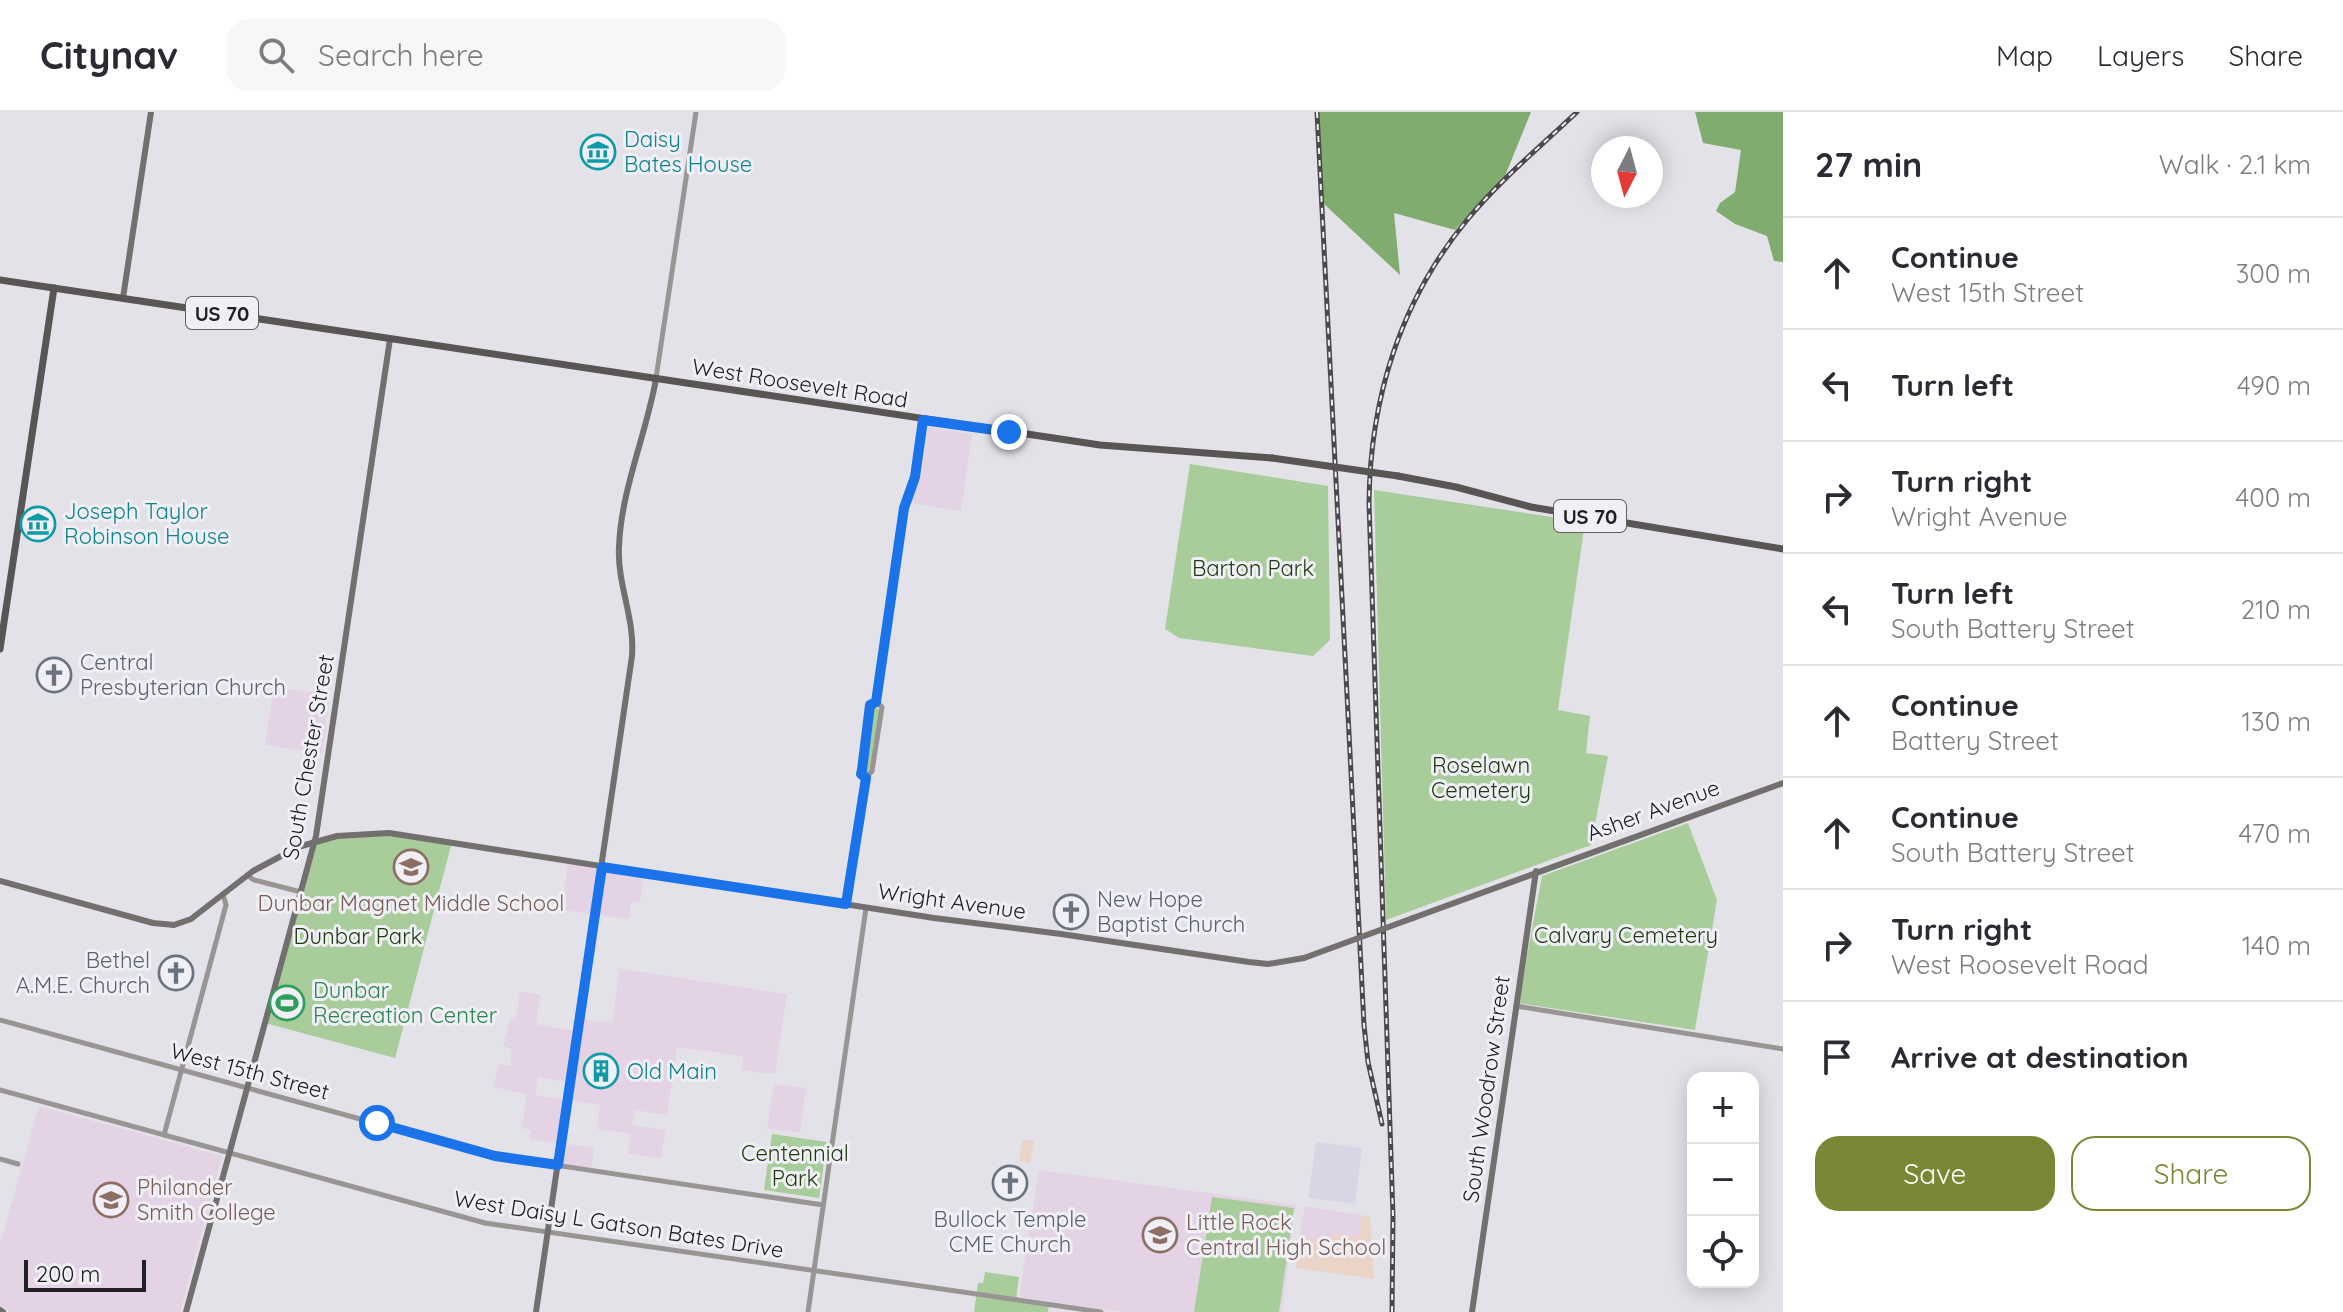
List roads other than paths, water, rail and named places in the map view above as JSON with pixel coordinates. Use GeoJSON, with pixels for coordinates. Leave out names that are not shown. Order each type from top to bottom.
{"type":"FeatureCollection","features":[{"type":"Feature","properties":{"kind":"main road"},"geometry":{"type":"LineString","coordinates":[[123,298],[151,112]]}},
{"type":"Feature","properties":{"kind":"main road","name":"West Roosevelt Road"},"geometry":{"type":"LineString","coordinates":[[0,280],[923,420],[1131,449],[1272,458],[1398,476],[1456,487],[1531,507],[1783,549]]}},
{"type":"Feature","properties":{"kind":"main road"},"geometry":{"type":"LineString","coordinates":[[0,649],[54,288]]}},
{"type":"Feature","properties":{"kind":"main road","name":"South Chester Street"},"geometry":{"type":"LineString","coordinates":[[186,1312],[315,841],[390,339]]}},
{"type":"Feature","properties":{"kind":"main road"},"geometry":{"type":"LineString","coordinates":[[536,1312],[633,645],[630,613],[619,570],[619,534],[656,379]]}},
{"type":"Feature","properties":{"kind":"main road","name":"Asher Avenue"},"geometry":{"type":"LineString","coordinates":[[1536,871],[1783,783]]}},
{"type":"Feature","properties":{"kind":"main road","name":"Wright Avenue"},"geometry":{"type":"LineString","coordinates":[[0,881],[170,925],[185,922],[247,875],[278,856],[315,841],[351,834],[390,833],[866,908],[1268,964],[1304,958],[1536,871]]}},
{"type":"Feature","properties":{"kind":"main road","name":"South Woodrow Street"},"geometry":{"type":"LineString","coordinates":[[1472,1312],[1536,871]]}},
{"type":"Feature","properties":{"kind":"street"},"geometry":{"type":"LineString","coordinates":[[656,379],[696,112]]}},
{"type":"Feature","properties":{"kind":"street"},"geometry":{"type":"LineString","coordinates":[[876,702],[904,508],[915,477],[923,420]]}},
{"type":"Feature","properties":{"kind":"street"},"geometry":{"type":"LineString","coordinates":[[866,778],[861,774],[870,705],[876,702]]}},
{"type":"Feature","properties":{"kind":"street"},"geometry":{"type":"LineString","coordinates":[[846,904],[866,778],[872,771],[882,707],[876,702]]}},
{"type":"Feature","properties":{"kind":"street"},"geometry":{"type":"LineString","coordinates":[[247,875],[254,880],[301,892]]}},
{"type":"Feature","properties":{"kind":"street"},"geometry":{"type":"LineString","coordinates":[[164,1135],[226,905],[223,894]]}},
{"type":"Feature","properties":{"kind":"street"},"geometry":{"type":"LineString","coordinates":[[808,1312],[866,908]]}},
{"type":"Feature","properties":{"kind":"street"},"geometry":{"type":"LineString","coordinates":[[1516,1006],[1783,1049]]}},
{"type":"Feature","properties":{"kind":"street","name":"West 15th Street"},"geometry":{"type":"LineString","coordinates":[[0,1020],[495,1156],[823,1205]]}},
{"type":"Feature","properties":{"kind":"street","name":"West Daisy L Gatson Bates Drive"},"geometry":{"type":"LineString","coordinates":[[0,1090],[478,1221],[1101,1312]]}},
{"type":"Feature","properties":{"kind":"street"},"geometry":{"type":"LineString","coordinates":[[0,1159],[18,1164]]}},
{"type":"Feature","properties":{"kind":"railway"},"geometry":{"type":"LineString","coordinates":[[1317,112],[1364,1025],[1368,1062],[1382,1124]]}},
{"type":"Feature","properties":{"kind":"railway"},"geometry":{"type":"LineString","coordinates":[[1392,1312],[1393,1216],[1369,503],[1375,426],[1393,353],[1407,318],[1444,251],[1493,191],[1577,112]]}},
{"type":"Feature","properties":{"kind":"place","name":"Daisy Bates House"},"geometry":{"type":"Point","coordinates":[598,152]}},
{"type":"Feature","properties":{"kind":"place","name":"Joseph Taylor Robinson House"},"geometry":{"type":"Point","coordinates":[38,524]}},
{"type":"Feature","properties":{"kind":"place","name":"Central Presbyterian Church"},"geometry":{"type":"Point","coordinates":[54,675]}},
{"type":"Feature","properties":{"kind":"place","name":"Dunbar Magnet Middle School"},"geometry":{"type":"Point","coordinates":[411,867]}},
{"type":"Feature","properties":{"kind":"place","name":"New Hope Baptist Church"},"geometry":{"type":"Point","coordinates":[1071,912]}},
{"type":"Feature","properties":{"kind":"place","name":"Bethel A.M.E. Church"},"geometry":{"type":"Point","coordinates":[176,973]}},
{"type":"Feature","properties":{"kind":"place","name":"Dunbar Recreation Center"},"geometry":{"type":"Point","coordinates":[287,1003]}},
{"type":"Feature","properties":{"kind":"place","name":"Old Main"},"geometry":{"type":"Point","coordinates":[601,1071]}},
{"type":"Feature","properties":{"kind":"place","name":"Bullock Temple CME Church"},"geometry":{"type":"Point","coordinates":[1010,1183]}},
{"type":"Feature","properties":{"kind":"place","name":"Philander Smith College"},"geometry":{"type":"Point","coordinates":[111,1200]}},
{"type":"Feature","properties":{"kind":"place","name":"Little Rock Central High School"},"geometry":{"type":"Point","coordinates":[1160,1235]}},
{"type":"Feature","properties":{"kind":"park label","name":"Barton Park"},"geometry":{"type":"Point","coordinates":[1253,568]}},
{"type":"Feature","properties":{"kind":"park label","name":"Roselawn Cemetery"},"geometry":{"type":"Point","coordinates":[1481,778]}},
{"type":"Feature","properties":{"kind":"park label","name":"Calvary Cemetery"},"geometry":{"type":"Point","coordinates":[1626,935]}},
{"type":"Feature","properties":{"kind":"park label","name":"Dunbar Park"},"geometry":{"type":"Point","coordinates":[358,936]}},
{"type":"Feature","properties":{"kind":"park label","name":"Centennial Park"},"geometry":{"type":"Point","coordinates":[795,1166]}}]}
